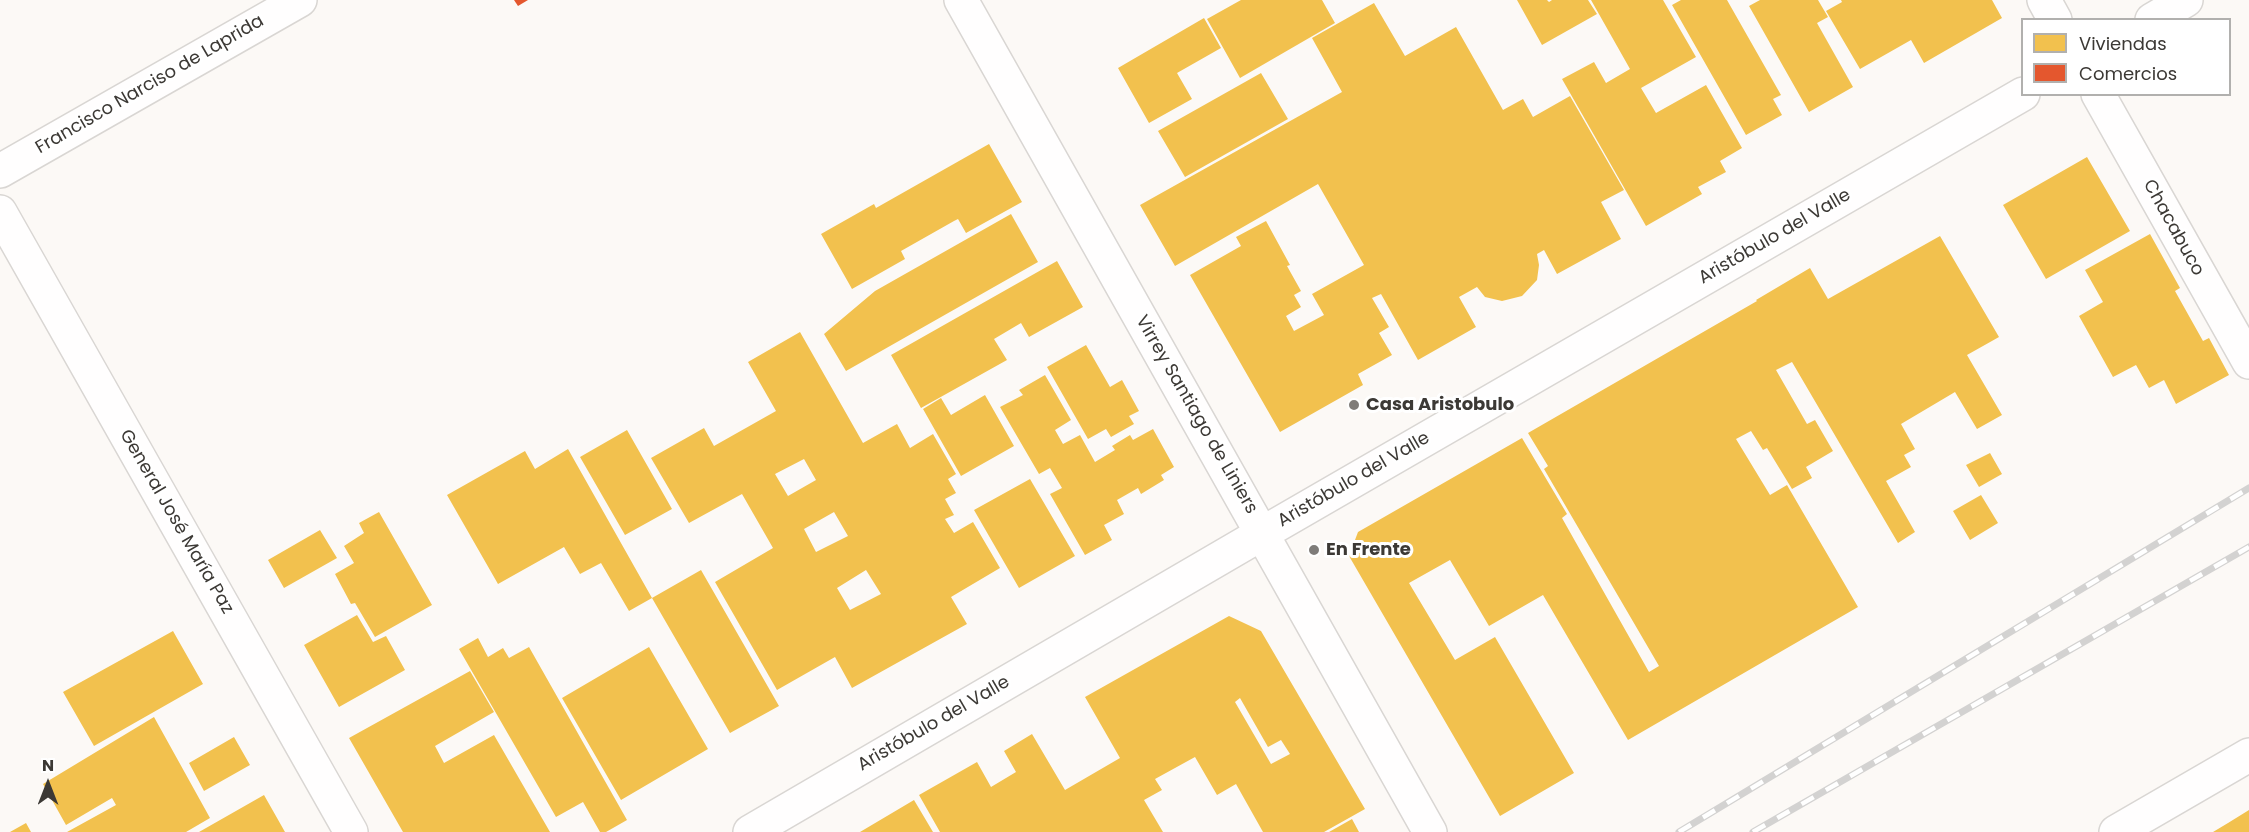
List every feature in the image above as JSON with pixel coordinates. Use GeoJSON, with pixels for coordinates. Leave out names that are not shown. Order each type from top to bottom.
{"type":"FeatureCollection","features":[{"type":"Feature","properties":{"kind":"street","name":"Francisco Narciso de Laprida"},"geometry":{"type":"LineString","coordinates":[[0,171],[300,0]]}},
{"type":"Feature","properties":{"kind":"street","name":"Virrey Santiago de Liniers"},"geometry":{"type":"LineString","coordinates":[[961,0],[1430,832]]}},
{"type":"Feature","properties":{"kind":"street"},"geometry":{"type":"LineString","coordinates":[[2044,0],[2054,18]]}},
{"type":"Feature","properties":{"kind":"street"},"geometry":{"type":"LineString","coordinates":[[2155,18],[2186,0]]}},
{"type":"Feature","properties":{"kind":"street","name":"Aristóbulo del Valle"},"geometry":{"type":"LineString","coordinates":[[750,832],[2021,95]]}},
{"type":"Feature","properties":{"kind":"street","name":"Chacabuco"},"geometry":{"type":"LineString","coordinates":[[2099,96],[2249,362]]}},
{"type":"Feature","properties":{"kind":"street","name":"General José María Paz"},"geometry":{"type":"LineString","coordinates":[[0,212],[351,832]]}},
{"type":"Feature","properties":{"kind":"street"},"geometry":{"type":"LineString","coordinates":[[2116,832],[2249,755]]}},
{"type":"Feature","properties":{"kind":"building: Viviendas"},"geometry":{"type":"Polygon","coordinates":[[[1241,0],[1322,0],[1335,23],[1240,78],[1207,19],[1241,0]]]}},
{"type":"Feature","properties":{"kind":"building: Viviendas"},"geometry":{"type":"Polygon","coordinates":[[[1517,0],[1547,0],[1549,2],[1552,0],[1588,0],[1597,14],[1542,45],[1517,0]]]}},
{"type":"Feature","properties":{"kind":"building: Viviendas"},"geometry":{"type":"Polygon","coordinates":[[[1591,0],[1663,0],[1696,57],[1641,88],[1656,113],[1706,85],[1742,148],[1720,161],[1726,172],[1698,187],[1702,194],[1646,226],[1562,79],[1594,62],[1606,83],[1630,69],[1591,0]]]}},
{"type":"Feature","properties":{"kind":"building: Viviendas"},"geometry":{"type":"Polygon","coordinates":[[[1681,0],[1727,0],[1781,95],[1773,99],[1782,115],[1746,135],[1672,5],[1681,0]]]}},
{"type":"Feature","properties":{"kind":"building: Viviendas"},"geometry":{"type":"Polygon","coordinates":[[[1760,0],[1818,0],[1828,17],[1817,23],[1853,87],[1809,112],[1749,6],[1760,0]]]}},
{"type":"Feature","properties":{"kind":"building: Viviendas"},"geometry":{"type":"Polygon","coordinates":[[[1841,0],[1992,0],[2002,18],[1924,63],[1911,40],[1860,69],[1826,11],[1842,2],[1841,0]]]}},
{"type":"Feature","properties":{"kind":"building: Viviendas"},"geometry":{"type":"Polygon","coordinates":[[[1374,3],[1405,56],[1456,27],[1503,110],[1523,99],[1533,117],[1570,96],[1624,190],[1601,202],[1621,239],[1557,274],[1544,250],[1537,254],[1539,265],[1537,280],[1522,296],[1502,301],[1485,297],[1477,287],[1459,297],[1476,327],[1418,360],[1381,294],[1372,298],[1389,327],[1379,333],[1392,355],[1358,374],[1363,385],[1280,432],[1190,275],[1241,246],[1236,237],[1266,221],[1301,291],[1294,295],[1301,307],[1286,316],[1294,331],[1324,315],[1312,294],[1364,265],[1318,184],[1175,266],[1140,205],[1342,92],[1312,38],[1374,3]]]}},
{"type":"Feature","properties":{"kind":"building: Viviendas"},"geometry":{"type":"Polygon","coordinates":[[[1204,18],[1221,48],[1177,73],[1192,99],[1149,123],[1118,68],[1204,18]]]}},
{"type":"Feature","properties":{"kind":"building: Viviendas"},"geometry":{"type":"Polygon","coordinates":[[[1261,73],[1288,119],[1185,177],[1158,131],[1261,73]]]}},
{"type":"Feature","properties":{"kind":"building: Viviendas"},"geometry":{"type":"Polygon","coordinates":[[[989,144],[1022,202],[966,233],[958,219],[954,221],[901,251],[905,259],[852,289],[821,234],[874,204],[876,208],[989,144]]]}},
{"type":"Feature","properties":{"kind":"building: Viviendas"},"geometry":{"type":"Polygon","coordinates":[[[2087,157],[2130,231],[2046,279],[2003,205],[2087,157]]]}},
{"type":"Feature","properties":{"kind":"building: Viviendas"},"geometry":{"type":"Polygon","coordinates":[[[1011,214],[1038,262],[846,371],[824,334],[875,291],[1011,214]]]}},
{"type":"Feature","properties":{"kind":"building: Viviendas"},"geometry":{"type":"Polygon","coordinates":[[[2150,234],[2180,288],[2175,291],[2203,341],[2209,338],[2229,375],[2176,404],[2164,380],[2149,388],[2136,365],[2113,377],[2079,316],[2103,302],[2085,270],[2150,234]]]}},
{"type":"Feature","properties":{"kind":"building: Viviendas"},"geometry":{"type":"Polygon","coordinates":[[[1940,236],[1999,337],[1967,355],[2002,415],[1977,429],[1955,392],[1901,424],[1915,449],[1904,455],[1911,467],[1886,481],[1915,532],[1898,543],[1792,362],[1776,370],[1807,424],[1815,420],[1833,451],[1806,467],[1812,478],[1792,489],[1767,448],[1763,450],[1751,431],[1736,439],[1770,495],[1787,485],[1858,607],[1628,740],[1543,595],[1489,626],[1450,560],[1409,583],[1455,660],[1495,637],[1574,773],[1500,816],[1349,556],[1358,532],[1522,438],[1567,514],[1562,518],[1649,672],[1659,666],[1544,469],[1548,466],[1528,433],[1810,268],[1828,299],[1940,236]]]}},
{"type":"Feature","properties":{"kind":"building: Viviendas"},"geometry":{"type":"Polygon","coordinates":[[[1057,261],[1083,307],[1029,337],[1021,323],[994,339],[1007,360],[921,408],[891,355],[1057,261]]]}},
{"type":"Feature","properties":{"kind":"building: Viviendas"},"geometry":{"type":"Polygon","coordinates":[[[800,332],[863,443],[897,424],[910,448],[933,434],[956,474],[948,479],[956,493],[945,499],[954,515],[945,519],[954,533],[973,522],[1000,568],[951,597],[967,624],[852,688],[835,657],[777,690],[715,582],[773,548],[742,494],[689,523],[651,458],[704,428],[714,446],[776,411],[748,362],[800,332]],[[804,459],[775,474],[788,496],[816,480],[804,459]],[[834,512],[804,529],[816,552],[848,536],[834,512]],[[866,570],[837,588],[850,610],[881,594],[866,570]]]}},
{"type":"Feature","properties":{"kind":"building: Viviendas"},"geometry":{"type":"Polygon","coordinates":[[[1086,345],[1110,387],[1122,380],[1139,411],[1129,416],[1134,424],[1111,437],[1106,429],[1088,439],[1047,367],[1086,345]]]}},
{"type":"Feature","properties":{"kind":"building: Viviendas"},"geometry":{"type":"Polygon","coordinates":[[[1045,375],[1071,420],[1055,430],[1063,444],[1080,435],[1095,462],[1115,450],[1112,446],[1130,435],[1133,440],[1153,429],[1174,467],[1161,475],[1164,480],[1141,494],[1138,488],[1117,500],[1124,514],[1104,525],[1112,540],[1085,555],[1050,494],[1062,488],[1050,468],[1039,474],[1000,407],[1023,395],[1019,390],[1045,375]]]}},
{"type":"Feature","properties":{"kind":"building: Viviendas"},"geometry":{"type":"Polygon","coordinates":[[[985,395],[1014,446],[961,476],[923,409],[941,398],[951,415],[985,395]]]}},
{"type":"Feature","properties":{"kind":"building: Viviendas"},"geometry":{"type":"Polygon","coordinates":[[[627,430],[672,509],[625,535],[580,457],[627,430]]]}},
{"type":"Feature","properties":{"kind":"building: Viviendas"},"geometry":{"type":"Polygon","coordinates":[[[568,449],[652,598],[629,611],[601,563],[580,574],[564,547],[498,584],[447,495],[525,451],[535,469],[568,449]]]}},
{"type":"Feature","properties":{"kind":"building: Viviendas"},"geometry":{"type":"Polygon","coordinates":[[[1990,453],[2002,474],[1979,487],[1966,465],[1990,453]]]}},
{"type":"Feature","properties":{"kind":"building: Viviendas"},"geometry":{"type":"Polygon","coordinates":[[[1030,479],[1075,556],[1019,588],[974,510],[1030,479]]]}},
{"type":"Feature","properties":{"kind":"building: Viviendas"},"geometry":{"type":"Polygon","coordinates":[[[1981,495],[1998,523],[1970,540],[1953,511],[1981,495]]]}},
{"type":"Feature","properties":{"kind":"building: Viviendas"},"geometry":{"type":"Polygon","coordinates":[[[379,512],[432,605],[375,637],[355,603],[351,604],[335,574],[354,563],[344,546],[364,533],[359,523],[379,512]]]}},
{"type":"Feature","properties":{"kind":"building: Viviendas"},"geometry":{"type":"Polygon","coordinates":[[[320,530],[337,558],[284,588],[268,560],[320,530]]]}},
{"type":"Feature","properties":{"kind":"building: Viviendas"},"geometry":{"type":"Polygon","coordinates":[[[701,570],[779,706],[730,733],[652,598],[701,570]]]}},
{"type":"Feature","properties":{"kind":"building: Viviendas"},"geometry":{"type":"Polygon","coordinates":[[[357,615],[373,642],[386,636],[405,670],[339,707],[304,645],[357,615]]]}},
{"type":"Feature","properties":{"kind":"building: Viviendas"},"geometry":{"type":"Polygon","coordinates":[[[1229,616],[1261,631],[1365,809],[1324,832],[1263,832],[1236,784],[1217,795],[1195,757],[1155,779],[1162,790],[1144,800],[1163,832],[940,832],[919,795],[977,762],[991,787],[1016,772],[1004,751],[1032,734],[1065,790],[1120,758],[1085,697],[1229,616]],[[1240,698],[1235,702],[1271,764],[1290,754],[1281,740],[1268,747],[1240,698]]]}},
{"type":"Feature","properties":{"kind":"building: Viviendas"},"geometry":{"type":"Polygon","coordinates":[[[173,631],[203,684],[94,746],[63,692],[173,631]]]}},
{"type":"Feature","properties":{"kind":"building: Viviendas"},"geometry":{"type":"Polygon","coordinates":[[[478,638],[488,657],[503,648],[509,658],[529,647],[627,820],[606,832],[600,832],[583,802],[556,817],[459,649],[478,638]]]}},
{"type":"Feature","properties":{"kind":"building: Viviendas"},"geometry":{"type":"Polygon","coordinates":[[[649,647],[708,749],[621,800],[562,698],[649,647]]]}},
{"type":"Feature","properties":{"kind":"building: Viviendas"},"geometry":{"type":"Polygon","coordinates":[[[470,671],[494,712],[435,746],[444,763],[494,735],[550,832],[403,832],[349,738],[470,671]]]}},
{"type":"Feature","properties":{"kind":"building: Viviendas"},"geometry":{"type":"Polygon","coordinates":[[[154,717],[210,818],[186,832],[67,832],[116,805],[112,798],[66,825],[43,784],[154,717]]]}},
{"type":"Feature","properties":{"kind":"building: Viviendas"},"geometry":{"type":"Polygon","coordinates":[[[234,737],[250,765],[204,791],[189,763],[234,737]]]}},
{"type":"Feature","properties":{"kind":"building: Viviendas"},"geometry":{"type":"Polygon","coordinates":[[[264,795],[285,832],[199,832],[264,795]]]}},
{"type":"Feature","properties":{"kind":"building: Viviendas"},"geometry":{"type":"Polygon","coordinates":[[[914,800],[933,832],[860,832],[914,800]]]}},
{"type":"Feature","properties":{"kind":"building: Viviendas"},"geometry":{"type":"Polygon","coordinates":[[[2249,810],[2249,832],[2213,832],[2228,823],[2249,810]]]}},
{"type":"Feature","properties":{"kind":"building: Viviendas"},"geometry":{"type":"Polygon","coordinates":[[[1352,819],[1359,832],[1329,832],[1352,819]]]}},
{"type":"Feature","properties":{"kind":"building: Viviendas"},"geometry":{"type":"Polygon","coordinates":[[[26,823],[31,832],[10,832],[26,823]]]}},
{"type":"Feature","properties":{"kind":"building: Comercios"},"geometry":{"type":"Polygon","coordinates":[[[514,0],[528,0],[518,6],[514,0]]]}},
{"type":"Feature","properties":{"kind":"railway"},"geometry":{"type":"LineString","coordinates":[[1679,832],[2249,488]]}},
{"type":"Feature","properties":{"kind":"railway"},"geometry":{"type":"LineString","coordinates":[[1753,832],[2249,547]]}},
{"type":"Feature","properties":{"kind":"place","name":"Casa Aristobulo"},"geometry":{"type":"Point","coordinates":[1354,405]}},
{"type":"Feature","properties":{"kind":"place","name":"En Frente"},"geometry":{"type":"Point","coordinates":[1314,550]}}]}
